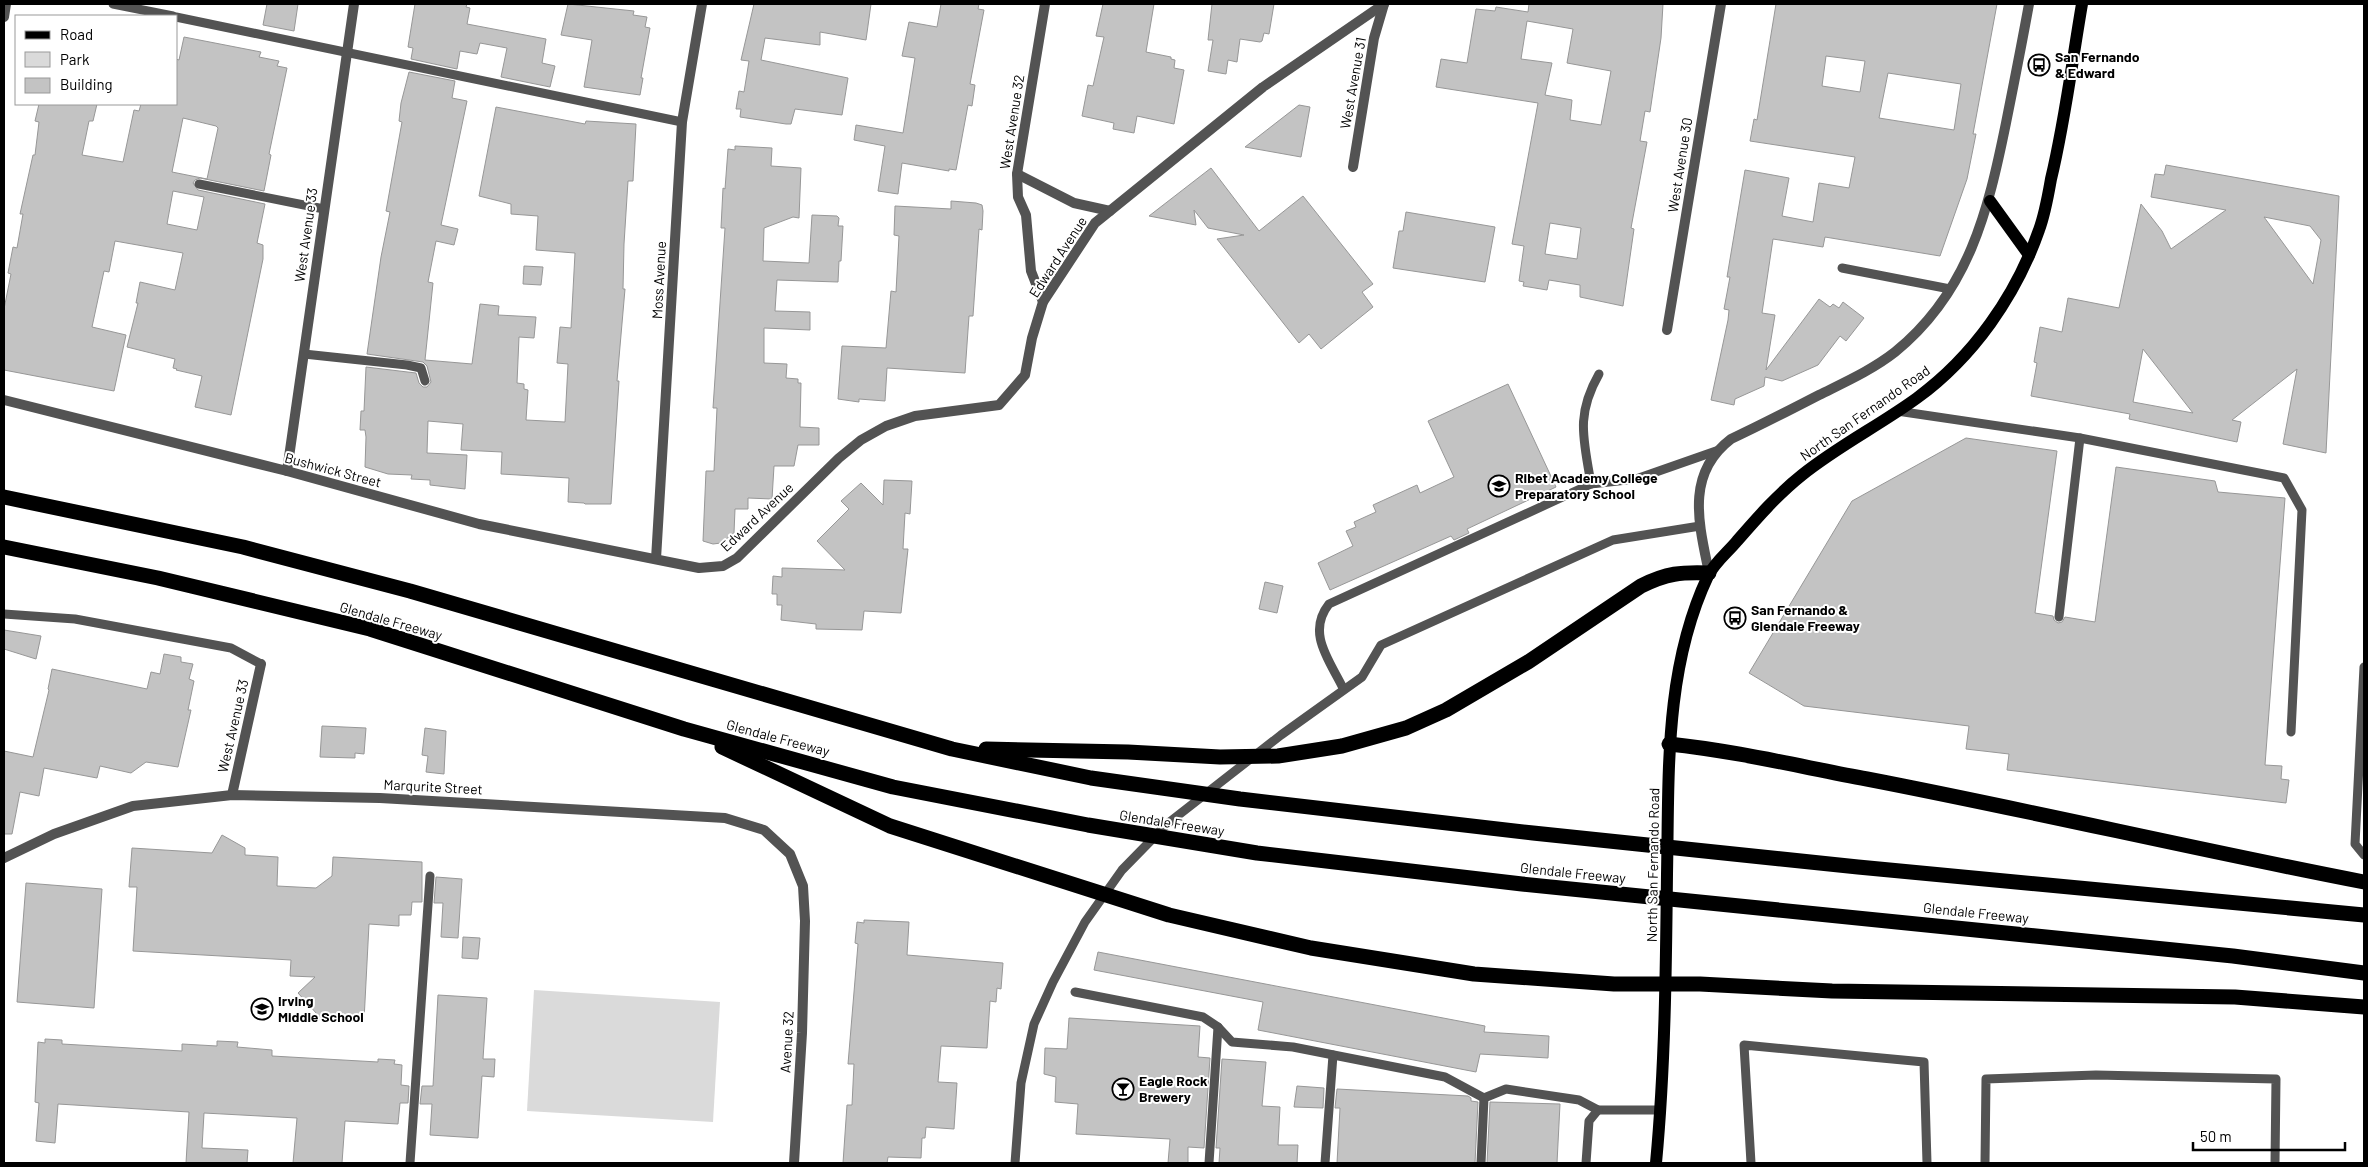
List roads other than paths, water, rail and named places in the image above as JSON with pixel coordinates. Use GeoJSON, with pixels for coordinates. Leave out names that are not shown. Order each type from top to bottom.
{"type":"FeatureCollection","features":[{"type":"Feature","properties":{"kind":"highway"},"geometry":{"type":"LineString","coordinates":[[4,497],[243,547],[410,590],[952,749],[1091,778],[1225,797],[1532,833],[1858,867],[2364,915]]}},
{"type":"Feature","properties":{"kind":"highway","name":"Glendale Freeway"},"geometry":{"type":"LineString","coordinates":[[4,547],[158,578],[370,630],[684,729],[893,787],[1088,825],[1257,853],[1522,884],[2233,956],[2364,973]]}},
{"type":"Feature","properties":{"kind":"highway"},"geometry":{"type":"LineString","coordinates":[[952,749],[1278,756],[1342,746],[1406,728],[1446,710],[1528,662],[1640,586],[1660,576],[1677,572],[1709,573]]}},
{"type":"Feature","properties":{"kind":"highway"},"geometry":{"type":"LineString","coordinates":[[684,729],[890,826],[1169,915],[1311,948],[1455,971],[1614,984],[1700,984],[1862,992],[2235,997],[2364,1007]]}},
{"type":"Feature","properties":{"kind":"highway"},"geometry":{"type":"LineString","coordinates":[[1670,744],[1707,748],[1952,795],[2232,856],[2364,882]]}},
{"type":"Feature","properties":{"kind":"main road","name":"North San Fernando Road"},"geometry":{"type":"LineString","coordinates":[[1656,1163],[1661,1110],[1666,985],[1670,744],[1677,673],[1685,636],[1709,573],[1767,508],[1800,476],[1916,399],[1956,366],[1983,334],[2015,282],[2029,255],[2040,227],[2057,154],[2082,4]]}},
{"type":"Feature","properties":{"kind":"main road"},"geometry":{"type":"LineString","coordinates":[[1990,201],[2029,255]]}},
{"type":"Feature","properties":{"kind":"street"},"geometry":{"type":"LineString","coordinates":[[4,17],[6,4]]}},
{"type":"Feature","properties":{"kind":"street","name":"West Avenue 33"},"geometry":{"type":"LineString","coordinates":[[287,471],[354,4]]}},
{"type":"Feature","properties":{"kind":"street","name":"Moss Avenue"},"geometry":{"type":"LineString","coordinates":[[656,560],[682,122],[702,4]]}},
{"type":"Feature","properties":{"kind":"street","name":"West Avenue 32"},"geometry":{"type":"LineString","coordinates":[[1043,302],[1031,271],[1026,215],[1018,197],[1017,174],[1045,4]]}},
{"type":"Feature","properties":{"kind":"street","name":"West Avenue 31"},"geometry":{"type":"LineString","coordinates":[[1353,167],[1374,38],[1384,4]]}},
{"type":"Feature","properties":{"kind":"street","name":"Edward Avenue"},"geometry":{"type":"LineString","coordinates":[[656,560],[699,568],[723,566],[737,558],[839,458],[861,440],[886,426],[915,416],[999,405],[1025,374],[1032,338],[1043,302],[1095,223],[1263,88],[1384,4]]}},
{"type":"Feature","properties":{"kind":"street","name":"West Avenue 30"},"geometry":{"type":"LineString","coordinates":[[1667,330],[1720,4]]}},
{"type":"Feature","properties":{"kind":"street"},"geometry":{"type":"LineString","coordinates":[[1709,573],[1700,526],[1699,490],[1716,451],[1731,439],[1877,364],[1911,338],[1950,289],[1979,234],[1990,201],[2030,4]]}},
{"type":"Feature","properties":{"kind":"street"},"geometry":{"type":"LineString","coordinates":[[1017,174],[1074,203],[1110,211]]}},
{"type":"Feature","properties":{"kind":"street","name":"Bushwick Street"},"geometry":{"type":"LineString","coordinates":[[4,400],[287,471],[480,524],[656,560]]}},
{"type":"Feature","properties":{"kind":"street","name":"West Avenue 33"},"geometry":{"type":"LineString","coordinates":[[232,795],[261,664]]}},
{"type":"Feature","properties":{"kind":"street","name":"Marqurite Street"},"geometry":{"type":"LineString","coordinates":[[4,858],[54,834],[133,806],[232,795],[380,798],[724,818],[764,830],[790,854],[803,886],[805,921]]}},
{"type":"Feature","properties":{"kind":"street","name":"Avenue 32"},"geometry":{"type":"LineString","coordinates":[[794,1163],[802,1033],[805,921]]}},
{"type":"Feature","properties":{"kind":"lane"},"geometry":{"type":"LineString","coordinates":[[113,4],[165,15]]}},
{"type":"Feature","properties":{"kind":"lane"},"geometry":{"type":"LineString","coordinates":[[178,18],[682,122]]}},
{"type":"Feature","properties":{"kind":"lane"},"geometry":{"type":"LineString","coordinates":[[199,184],[324,209]]}},
{"type":"Feature","properties":{"kind":"lane"},"geometry":{"type":"LineString","coordinates":[[1842,268],[1950,289]]}},
{"type":"Feature","properties":{"kind":"lane"},"geometry":{"type":"LineString","coordinates":[[304,354],[407,365],[420,368],[425,381]]}},
{"type":"Feature","properties":{"kind":"lane"},"geometry":{"type":"LineString","coordinates":[[1591,484],[1582,421],[1586,403],[1600,374]]}},
{"type":"Feature","properties":{"kind":"lane"},"geometry":{"type":"LineString","coordinates":[[1896,411],[2080,438],[2284,478],[2302,510],[2291,732]]}},
{"type":"Feature","properties":{"kind":"lane"},"geometry":{"type":"LineString","coordinates":[[2059,616],[2080,438]]}},
{"type":"Feature","properties":{"kind":"lane"},"geometry":{"type":"LineString","coordinates":[[1343,688],[1318,632],[1321,614],[1329,604],[1591,484],[1636,479],[1716,451]]}},
{"type":"Feature","properties":{"kind":"lane"},"geometry":{"type":"LineString","coordinates":[[1015,1163],[1021,1083],[1034,1024],[1053,982],[1085,922],[1122,870],[1167,824],[1343,688],[1362,677],[1381,645],[1613,540],[1700,526]]}},
{"type":"Feature","properties":{"kind":"lane"},"geometry":{"type":"LineString","coordinates":[[4,614],[76,619],[231,648],[261,664]]}},
{"type":"Feature","properties":{"kind":"lane"},"geometry":{"type":"LineString","coordinates":[[2364,667],[2355,844],[2364,855]]}},
{"type":"Feature","properties":{"kind":"lane"},"geometry":{"type":"LineString","coordinates":[[410,1163],[430,876]]}},
{"type":"Feature","properties":{"kind":"lane"},"geometry":{"type":"LineString","coordinates":[[1075,992],[1203,1017],[1218,1027],[1232,1042],[1293,1047],[1445,1078],[1484,1098],[1506,1089],[1579,1100],[1598,1110],[1661,1110]]}},
{"type":"Feature","properties":{"kind":"lane"},"geometry":{"type":"LineString","coordinates":[[1209,1163],[1218,1027]]}},
{"type":"Feature","properties":{"kind":"lane"},"geometry":{"type":"LineString","coordinates":[[1751,1163],[1744,1045],[1924,1062],[1927,1163]]}},
{"type":"Feature","properties":{"kind":"lane"},"geometry":{"type":"LineString","coordinates":[[1325,1163],[1333,1055]]}},
{"type":"Feature","properties":{"kind":"lane"},"geometry":{"type":"LineString","coordinates":[[1986,1163],[1986,1079],[2096,1075],[2276,1079],[2275,1163]]}},
{"type":"Feature","properties":{"kind":"lane"},"geometry":{"type":"LineString","coordinates":[[1481,1163],[1484,1098]]}},
{"type":"Feature","properties":{"kind":"lane"},"geometry":{"type":"LineString","coordinates":[[1586,1163],[1589,1121],[1598,1110]]}},
{"type":"Feature","properties":{"kind":"place","name":"San Fernando & Edward"},"geometry":{"type":"Point","coordinates":[2039,65]}},
{"type":"Feature","properties":{"kind":"place","name":"Ribet Academy College Preparatory School"},"geometry":{"type":"Point","coordinates":[1499,486]}},
{"type":"Feature","properties":{"kind":"place","name":"San Fernando & Glendale Freeway"},"geometry":{"type":"Point","coordinates":[1735,618]}},
{"type":"Feature","properties":{"kind":"place","name":"Irving Middle School"},"geometry":{"type":"Point","coordinates":[262,1009]}},
{"type":"Feature","properties":{"kind":"place","name":"Eagle Rock Brewery"},"geometry":{"type":"Point","coordinates":[1123,1089]}}]}
